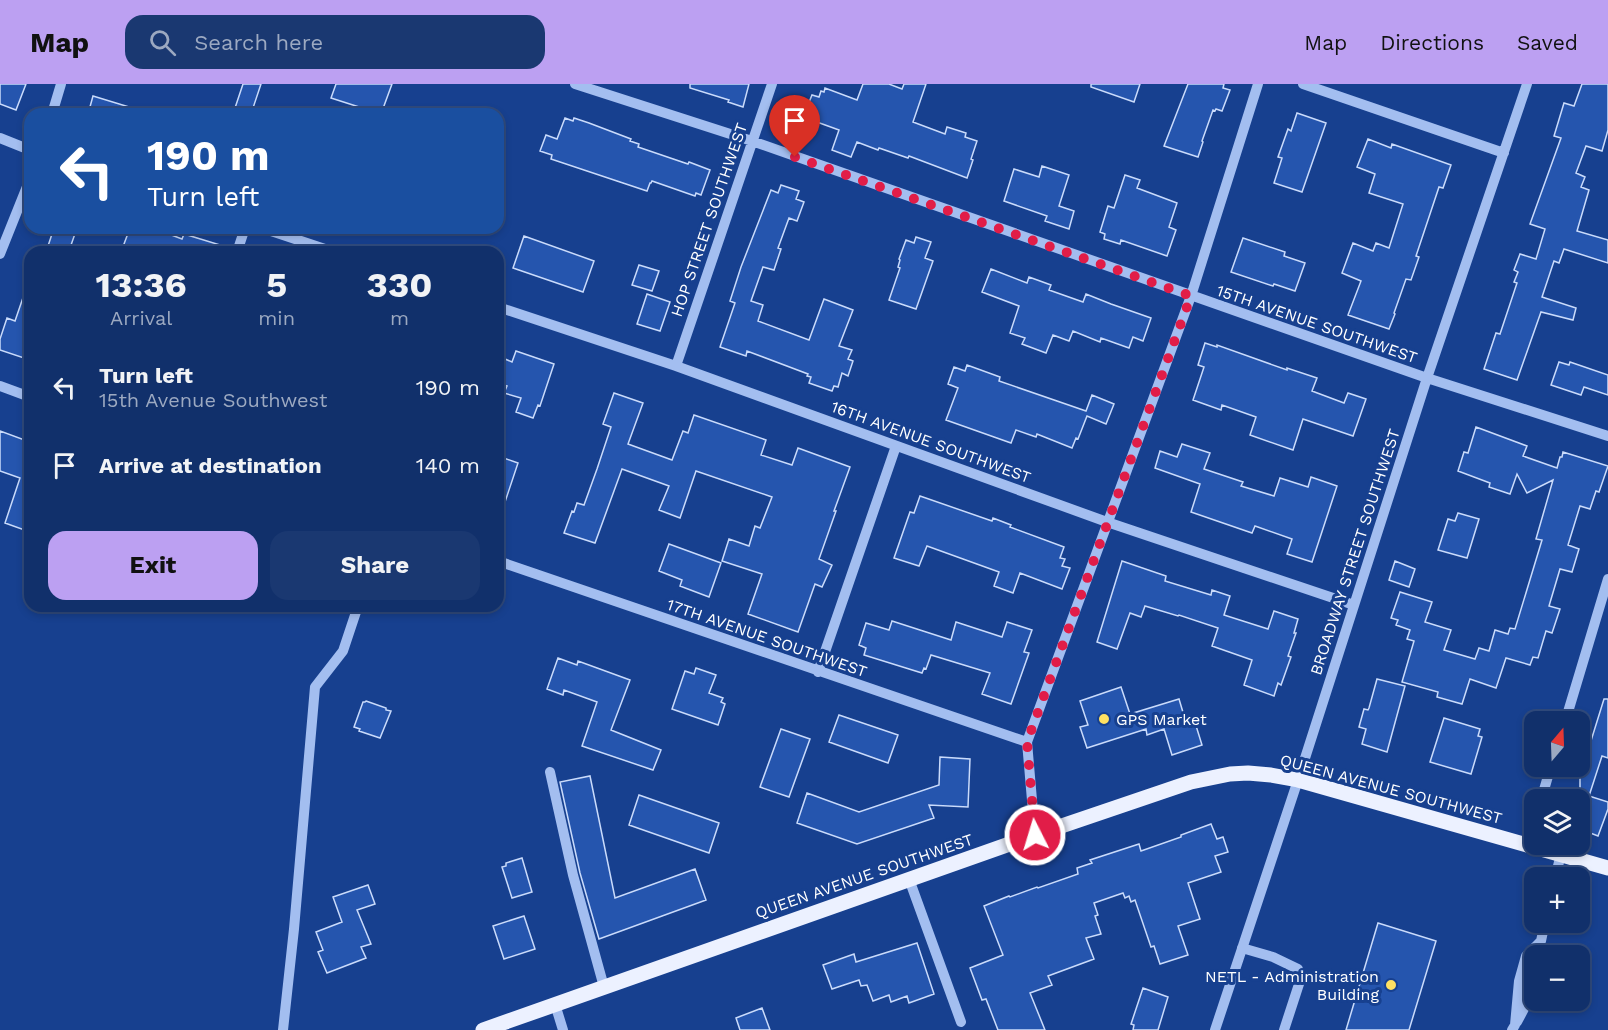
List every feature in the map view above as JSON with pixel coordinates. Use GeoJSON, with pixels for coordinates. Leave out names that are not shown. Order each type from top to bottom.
{"type":"FeatureCollection","features":[{"type":"Feature","properties":{"kind":"main road","name":"QUEEN AVENUE SOUTHWEST"},"geometry":{"type":"LineString","coordinates":[[483,1030],[1035,835],[1210,777],[1248,773],[1298,780],[1524,844]]}},
{"type":"Feature","properties":{"kind":"main road","name":"QUEEN AVENUE SOUTHWEST"},"geometry":{"type":"LineString","coordinates":[[1564,855],[1608,868]]}},
{"type":"Feature","properties":{"kind":"street"},"geometry":{"type":"LineString","coordinates":[[54,108],[61,84]]}},
{"type":"Feature","properties":{"kind":"street","name":"15TH AVENUE SOUTHWEST"},"geometry":{"type":"LineString","coordinates":[[575,84],[752,141],[1426,378],[1608,436]]}},
{"type":"Feature","properties":{"kind":"street","name":"HOP STREET SOUTHWEST"},"geometry":{"type":"LineString","coordinates":[[676,366],[772,84]]}},
{"type":"Feature","properties":{"kind":"street"},"geometry":{"type":"LineString","coordinates":[[1035,835],[1027,742],[1191,296],[1258,84]]}},
{"type":"Feature","properties":{"kind":"street"},"geometry":{"type":"LineString","coordinates":[[1303,84],[1504,153]]}},
{"type":"Feature","properties":{"kind":"street","name":"BROADWAY STREET SOUTHWEST"},"geometry":{"type":"LineString","coordinates":[[1215,1030],[1298,780],[1426,378],[1527,84]]}},
{"type":"Feature","properties":{"kind":"street"},"geometry":{"type":"LineString","coordinates":[[0,138],[24,148]]}},
{"type":"Feature","properties":{"kind":"street"},"geometry":{"type":"LineString","coordinates":[[0,254],[24,193]]}},
{"type":"Feature","properties":{"kind":"street"},"geometry":{"type":"LineString","coordinates":[[280,234],[316,246]]}},
{"type":"Feature","properties":{"kind":"street","name":"16TH AVENUE SOUTHWEST"},"geometry":{"type":"LineString","coordinates":[[504,309],[676,366],[1107,522],[1354,605]]}},
{"type":"Feature","properties":{"kind":"street"},"geometry":{"type":"LineString","coordinates":[[0,386],[24,395]]}},
{"type":"Feature","properties":{"kind":"street"},"geometry":{"type":"LineString","coordinates":[[818,672],[896,446]]}},
{"type":"Feature","properties":{"kind":"street","name":"17TH AVENUE SOUTHWEST"},"geometry":{"type":"LineString","coordinates":[[504,563],[1027,742]]}},
{"type":"Feature","properties":{"kind":"street"},"geometry":{"type":"LineString","coordinates":[[1568,711],[1608,579]]}},
{"type":"Feature","properties":{"kind":"street"},"geometry":{"type":"LineString","coordinates":[[283,1030],[315,687],[343,651],[356,612]]}},
{"type":"Feature","properties":{"kind":"street"},"geometry":{"type":"LineString","coordinates":[[550,772],[573,875],[604,987]]}},
{"type":"Feature","properties":{"kind":"street"},"geometry":{"type":"LineString","coordinates":[[909,879],[961,1022]]}},
{"type":"Feature","properties":{"kind":"street"},"geometry":{"type":"LineString","coordinates":[[1542,945],[1543,933]]}},
{"type":"Feature","properties":{"kind":"street"},"geometry":{"type":"LineString","coordinates":[[1514,1027],[1519,981],[1527,956],[1541,940]]}},
{"type":"Feature","properties":{"kind":"street"},"geometry":{"type":"LineString","coordinates":[[1242,948],[1273,957],[1298,969],[1300,981],[1284,1030]]}},
{"type":"Feature","properties":{"kind":"street"},"geometry":{"type":"LineString","coordinates":[[555,1004],[563,1030]]}},
{"type":"Feature","properties":{"kind":"street"},"geometry":{"type":"LineString","coordinates":[[1514,1027],[1524,1008]]}},
{"type":"Feature","properties":{"kind":"building"},"geometry":{"type":"Polygon","coordinates":[[[0,84],[26,84],[16,110],[0,104],[0,84]]]}},
{"type":"Feature","properties":{"kind":"building"},"geometry":{"type":"Polygon","coordinates":[[[243,84],[261,84],[253,108],[235,108],[243,84]]]}},
{"type":"Feature","properties":{"kind":"building"},"geometry":{"type":"Polygon","coordinates":[[[336,84],[392,84],[383,108],[362,108],[331,98],[336,84]]]}},
{"type":"Feature","properties":{"kind":"building"},"geometry":{"type":"Polygon","coordinates":[[[690,84],[749,84],[743,107],[728,102],[729,100],[690,88],[690,84]]]}},
{"type":"Feature","properties":{"kind":"building"},"geometry":{"type":"Polygon","coordinates":[[[863,84],[889,84],[902,89],[904,84],[926,84],[913,122],[945,134],[947,127],[966,133],[965,137],[977,141],[967,178],[909,156],[908,158],[879,148],[878,150],[857,142],[851,157],[832,150],[839,130],[803,117],[812,95],[819,97],[825,88],[857,100],[863,84]]]}},
{"type":"Feature","properties":{"kind":"building"},"geometry":{"type":"Polygon","coordinates":[[[1091,84],[1140,84],[1134,102],[1091,87],[1091,84]]]}},
{"type":"Feature","properties":{"kind":"building"},"geometry":{"type":"Polygon","coordinates":[[[1188,84],[1224,84],[1223,88],[1230,90],[1222,111],[1213,110],[1198,157],[1164,146],[1188,84]]]}},
{"type":"Feature","properties":{"kind":"building"},"geometry":{"type":"Polygon","coordinates":[[[1582,84],[1608,84],[1608,130],[1602,151],[1586,146],[1576,173],[1585,177],[1581,187],[1589,190],[1577,231],[1608,240],[1608,263],[1564,249],[1559,263],[1554,261],[1542,297],[1576,308],[1573,320],[1541,312],[1517,380],[1484,369],[1496,333],[1500,334],[1517,283],[1514,282],[1518,272],[1514,270],[1520,254],[1536,259],[1545,229],[1530,224],[1561,138],[1554,136],[1564,103],[1574,106],[1582,84]]]}},
{"type":"Feature","properties":{"kind":"building"},"geometry":{"type":"Polygon","coordinates":[[[93,96],[132,108],[90,108],[93,96]]]}},
{"type":"Feature","properties":{"kind":"building"},"geometry":{"type":"Polygon","coordinates":[[[1297,113],[1326,123],[1302,192],[1274,183],[1282,158],[1278,157],[1288,129],[1291,131],[1297,113]]]}},
{"type":"Feature","properties":{"kind":"building"},"geometry":{"type":"Polygon","coordinates":[[[565,118],[573,121],[574,118],[589,123],[631,139],[630,141],[639,144],[638,147],[710,170],[701,195],[696,193],[695,196],[652,181],[647,191],[551,159],[552,155],[540,151],[546,135],[557,139],[565,118]]]}},
{"type":"Feature","properties":{"kind":"building"},"geometry":{"type":"Polygon","coordinates":[[[1368,139],[1391,148],[1392,144],[1451,165],[1443,188],[1439,187],[1416,256],[1419,257],[1411,280],[1406,279],[1389,329],[1348,315],[1361,281],[1342,273],[1353,243],[1373,251],[1376,243],[1389,248],[1403,204],[1369,193],[1375,174],[1357,167],[1368,139]]]}},
{"type":"Feature","properties":{"kind":"building"},"geometry":{"type":"Polygon","coordinates":[[[1042,166],[1069,175],[1059,206],[1074,211],[1069,229],[1045,221],[1047,216],[1004,201],[1014,169],[1039,177],[1042,166]]]}},
{"type":"Feature","properties":{"kind":"building"},"geometry":{"type":"Polygon","coordinates":[[[1125,175],[1140,180],[1137,188],[1177,203],[1169,227],[1176,230],[1167,256],[1121,240],[1120,244],[1104,239],[1105,234],[1100,232],[1108,206],[1114,208],[1125,175]]]}},
{"type":"Feature","properties":{"kind":"building"},"geometry":{"type":"Polygon","coordinates":[[[781,185],[799,191],[796,199],[804,202],[797,221],[789,218],[778,248],[781,249],[774,270],[763,267],[751,301],[763,305],[758,321],[809,340],[824,299],[853,310],[839,346],[852,350],[848,359],[853,361],[848,376],[842,373],[838,387],[834,386],[832,391],[809,383],[811,377],[807,376],[808,374],[747,351],[746,356],[720,347],[735,303],[730,301],[741,267],[771,190],[778,193],[781,185]]]}},
{"type":"Feature","properties":{"kind":"building"},"geometry":{"type":"Polygon","coordinates":[[[52,234],[75,234],[71,246],[48,246],[52,234]]]}},
{"type":"Feature","properties":{"kind":"building"},"geometry":{"type":"Polygon","coordinates":[[[128,234],[169,234],[182,239],[184,234],[223,246],[123,246],[128,234]]]}},
{"type":"Feature","properties":{"kind":"building"},"geometry":{"type":"Polygon","coordinates":[[[524,236],[594,261],[583,292],[513,268],[524,236]]]}},
{"type":"Feature","properties":{"kind":"building"},"geometry":{"type":"Polygon","coordinates":[[[916,237],[931,242],[925,258],[933,261],[916,309],[889,300],[900,268],[898,267],[899,259],[906,240],[914,243],[916,237]]]}},
{"type":"Feature","properties":{"kind":"building"},"geometry":{"type":"Polygon","coordinates":[[[1243,238],[1285,252],[1284,256],[1305,263],[1295,291],[1231,272],[1243,238]]]}},
{"type":"Feature","properties":{"kind":"building"},"geometry":{"type":"Polygon","coordinates":[[[639,265],[659,271],[652,291],[632,285],[639,265]]]}},
{"type":"Feature","properties":{"kind":"building"},"geometry":{"type":"Polygon","coordinates":[[[991,269],[1027,283],[1029,277],[1051,285],[1049,290],[1083,302],[1086,294],[1151,318],[1143,341],[1133,337],[1129,348],[1101,338],[1100,342],[1073,331],[1069,341],[1053,335],[1046,353],[1022,344],[1025,338],[1010,333],[1019,306],[982,292],[991,269]]]}},
{"type":"Feature","properties":{"kind":"building"},"geometry":{"type":"Polygon","coordinates":[[[647,294],[670,302],[660,331],[637,324],[647,294]]]}},
{"type":"Feature","properties":{"kind":"building"},"geometry":{"type":"Polygon","coordinates":[[[24,295],[24,358],[0,350],[0,339],[7,318],[15,321],[24,295]]]}},
{"type":"Feature","properties":{"kind":"building"},"geometry":{"type":"Polygon","coordinates":[[[1205,343],[1317,378],[1312,391],[1344,403],[1348,393],[1366,399],[1353,436],[1303,419],[1293,450],[1250,435],[1256,417],[1222,405],[1221,410],[1193,400],[1204,367],[1198,365],[1205,343]]]}},
{"type":"Feature","properties":{"kind":"building"},"geometry":{"type":"Polygon","coordinates":[[[516,351],[554,364],[540,406],[538,405],[533,418],[516,412],[521,398],[504,393],[507,386],[504,385],[504,359],[512,362],[516,351]]]}},
{"type":"Feature","properties":{"kind":"building"},"geometry":{"type":"Polygon","coordinates":[[[1559,362],[1569,365],[1570,362],[1608,375],[1608,395],[1584,387],[1581,395],[1551,385],[1559,362]]]}},
{"type":"Feature","properties":{"kind":"building"},"geometry":{"type":"Polygon","coordinates":[[[967,365],[1000,377],[999,381],[1086,411],[1092,395],[1114,404],[1106,424],[1087,416],[1072,448],[1037,434],[1036,437],[1016,430],[1011,443],[946,420],[958,388],[948,384],[954,367],[965,371],[967,365]]]}},
{"type":"Feature","properties":{"kind":"building"},"geometry":{"type":"Polygon","coordinates":[[[614,393],[643,403],[628,444],[672,460],[683,431],[688,433],[694,415],[766,440],[761,455],[792,465],[798,448],[850,467],[819,559],[832,565],[822,587],[815,584],[798,632],[748,614],[762,574],[722,561],[729,539],[749,546],[755,526],[760,528],[772,497],[696,471],[680,518],[659,510],[669,486],[622,469],[595,543],[564,533],[577,503],[584,505],[597,469],[611,427],[603,424],[614,393]]]}},
{"type":"Feature","properties":{"kind":"building"},"geometry":{"type":"Polygon","coordinates":[[[1476,427],[1527,446],[1523,456],[1557,468],[1563,452],[1608,466],[1590,509],[1580,506],[1568,545],[1579,549],[1572,572],[1560,569],[1549,606],[1560,609],[1552,633],[1546,631],[1538,658],[1533,657],[1530,665],[1506,658],[1496,688],[1470,679],[1462,704],[1437,697],[1438,692],[1402,682],[1414,641],[1407,639],[1410,630],[1396,625],[1398,620],[1391,618],[1400,592],[1432,602],[1425,622],[1451,630],[1444,650],[1475,659],[1479,648],[1489,651],[1495,630],[1508,634],[1510,628],[1515,629],[1542,540],[1536,539],[1553,480],[1527,493],[1517,474],[1510,494],[1489,487],[1490,483],[1458,471],[1464,452],[1468,453],[1476,427]]]}},
{"type":"Feature","properties":{"kind":"building"},"geometry":{"type":"Polygon","coordinates":[[[0,431],[24,440],[24,530],[5,523],[20,478],[0,471],[0,431]]]}},
{"type":"Feature","properties":{"kind":"building"},"geometry":{"type":"Polygon","coordinates":[[[1182,444],[1210,453],[1204,469],[1243,482],[1241,486],[1274,496],[1280,478],[1308,487],[1311,477],[1337,486],[1312,562],[1287,554],[1292,539],[1255,526],[1252,533],[1191,512],[1200,484],[1155,468],[1160,451],[1177,457],[1182,444]]]}},
{"type":"Feature","properties":{"kind":"building"},"geometry":{"type":"Polygon","coordinates":[[[504,458],[518,463],[504,505],[504,458]]]}},
{"type":"Feature","properties":{"kind":"building"},"geometry":{"type":"Polygon","coordinates":[[[920,496],[992,521],[993,518],[1011,525],[1010,527],[1064,547],[1060,558],[1065,559],[1062,566],[1070,568],[1062,589],[1020,573],[1013,593],[994,586],[999,572],[927,546],[919,566],[894,558],[910,512],[914,513],[920,496]]]}},
{"type":"Feature","properties":{"kind":"building"},"geometry":{"type":"Polygon","coordinates":[[[1458,513],[1479,519],[1467,558],[1438,550],[1448,519],[1455,521],[1458,513]]]}},
{"type":"Feature","properties":{"kind":"building"},"geometry":{"type":"Polygon","coordinates":[[[669,544],[721,563],[709,597],[680,586],[682,580],[659,571],[669,544]]]}},
{"type":"Feature","properties":{"kind":"building"},"geometry":{"type":"Polygon","coordinates":[[[1122,561],[1166,576],[1165,581],[1211,595],[1212,590],[1230,596],[1224,615],[1268,629],[1274,611],[1298,619],[1288,656],[1291,657],[1281,685],[1278,683],[1274,696],[1244,685],[1252,660],[1212,646],[1218,628],[1179,615],[1145,606],[1141,617],[1130,613],[1117,649],[1097,642],[1122,561]]]}},
{"type":"Feature","properties":{"kind":"building"},"geometry":{"type":"Polygon","coordinates":[[[1395,561],[1415,569],[1409,587],[1389,580],[1395,561]]]}},
{"type":"Feature","properties":{"kind":"building"},"geometry":{"type":"Polygon","coordinates":[[[892,621],[951,640],[956,622],[1002,637],[1007,622],[1032,630],[1024,652],[1029,653],[1011,704],[982,694],[990,673],[931,655],[922,673],[864,655],[866,648],[859,645],[866,623],[889,630],[892,621]]]}},
{"type":"Feature","properties":{"kind":"building"},"geometry":{"type":"Polygon","coordinates":[[[558,658],[577,665],[578,661],[630,680],[611,730],[661,750],[653,770],[582,746],[597,702],[564,690],[563,695],[547,689],[558,658]]]}},
{"type":"Feature","properties":{"kind":"building"},"geometry":{"type":"Polygon","coordinates":[[[696,668],[716,675],[709,693],[723,698],[721,702],[725,704],[718,725],[672,709],[685,671],[694,674],[696,668]]]}},
{"type":"Feature","properties":{"kind":"building"},"geometry":{"type":"Polygon","coordinates":[[[1377,679],[1405,686],[1387,752],[1362,744],[1366,729],[1359,727],[1364,709],[1369,708],[1377,679]]]}},
{"type":"Feature","properties":{"kind":"building"},"geometry":{"type":"Polygon","coordinates":[[[1121,687],[1130,714],[1179,699],[1185,719],[1193,716],[1202,745],[1172,755],[1164,729],[1147,735],[1146,729],[1087,748],[1080,727],[1088,725],[1080,701],[1121,687]]]}},
{"type":"Feature","properties":{"kind":"building"},"geometry":{"type":"Polygon","coordinates":[[[1604,699],[1608,699],[1608,758],[1602,756],[1590,793],[1590,789],[1580,789],[1580,777],[1590,777],[1590,744],[1604,699]]]}},
{"type":"Feature","properties":{"kind":"building"},"geometry":{"type":"Polygon","coordinates":[[[366,701],[391,711],[380,738],[354,727],[363,702],[366,701]]]}},
{"type":"Feature","properties":{"kind":"building"},"geometry":{"type":"Polygon","coordinates":[[[839,715],[898,735],[888,763],[829,742],[839,715]]]}},
{"type":"Feature","properties":{"kind":"building"},"geometry":{"type":"Polygon","coordinates":[[[1444,718],[1480,729],[1478,736],[1482,737],[1471,774],[1430,762],[1444,718]]]}},
{"type":"Feature","properties":{"kind":"building"},"geometry":{"type":"Polygon","coordinates":[[[781,729],[810,739],[789,797],[760,787],[781,729]]]}},
{"type":"Feature","properties":{"kind":"building"},"geometry":{"type":"Polygon","coordinates":[[[940,757],[970,759],[968,807],[929,805],[934,818],[857,844],[797,823],[807,793],[859,812],[939,785],[940,757]]]}},
{"type":"Feature","properties":{"kind":"building"},"geometry":{"type":"Polygon","coordinates":[[[590,776],[615,898],[695,869],[706,900],[599,939],[580,873],[560,782],[590,776]]]}},
{"type":"Feature","properties":{"kind":"building"},"geometry":{"type":"Polygon","coordinates":[[[639,795],[719,823],[709,853],[629,825],[639,795]]]}},
{"type":"Feature","properties":{"kind":"building"},"geometry":{"type":"Polygon","coordinates":[[[1590,796],[1608,802],[1608,809],[1598,836],[1590,833],[1590,796]]]}},
{"type":"Feature","properties":{"kind":"building"},"geometry":{"type":"Polygon","coordinates":[[[1211,824],[1217,839],[1223,837],[1228,852],[1215,856],[1221,872],[1188,883],[1200,919],[1178,926],[1188,955],[1160,964],[1154,946],[1151,947],[1135,900],[1131,902],[1129,896],[1125,898],[1123,893],[1094,903],[1098,915],[1095,916],[1101,934],[1086,938],[1094,959],[1048,976],[1052,985],[1030,993],[1045,1030],[998,1030],[986,999],[982,1000],[970,968],[1003,955],[984,906],[1078,874],[1077,868],[1092,863],[1090,860],[1139,844],[1141,851],[1211,824]]]}},
{"type":"Feature","properties":{"kind":"building"},"geometry":{"type":"Polygon","coordinates":[[[522,858],[532,892],[512,898],[502,867],[506,866],[506,863],[522,858]]]}},
{"type":"Feature","properties":{"kind":"building"},"geometry":{"type":"Polygon","coordinates":[[[368,885],[375,904],[357,910],[371,944],[361,947],[366,958],[327,973],[318,952],[323,950],[316,932],[342,922],[333,897],[368,885]]]}},
{"type":"Feature","properties":{"kind":"building"},"geometry":{"type":"Polygon","coordinates":[[[524,916],[535,949],[504,959],[493,926],[524,916]]]}},
{"type":"Feature","properties":{"kind":"building","name":"NETL - Administration Building"},"geometry":{"type":"Polygon","coordinates":[[[1378,923],[1436,941],[1409,1030],[1346,1030],[1378,923]]]}},
{"type":"Feature","properties":{"kind":"building"},"geometry":{"type":"Polygon","coordinates":[[[917,943],[934,994],[909,1003],[907,996],[891,1002],[889,995],[873,1001],[867,985],[861,986],[859,980],[832,989],[823,965],[854,954],[856,962],[917,943]]]}},
{"type":"Feature","properties":{"kind":"building"},"geometry":{"type":"Polygon","coordinates":[[[1143,988],[1168,997],[1158,1030],[1133,1030],[1134,1025],[1131,1024],[1143,988]]]}},
{"type":"Feature","properties":{"kind":"building"},"geometry":{"type":"Polygon","coordinates":[[[762,1008],[770,1030],[740,1030],[736,1018],[762,1008]]]}},
{"type":"Feature","properties":{"kind":"place","name":"GPS Market"},"geometry":{"type":"Point","coordinates":[1104,719]}},
{"type":"Feature","properties":{"kind":"place","name":"NETL - Administration Building"},"geometry":{"type":"Point","coordinates":[1391,985]}},
{"type":"Feature","properties":{"kind":"route"},"geometry":{"type":"LineString","coordinates":[[795,157],[1191,296],[1027,742],[1035,835]]}}]}
